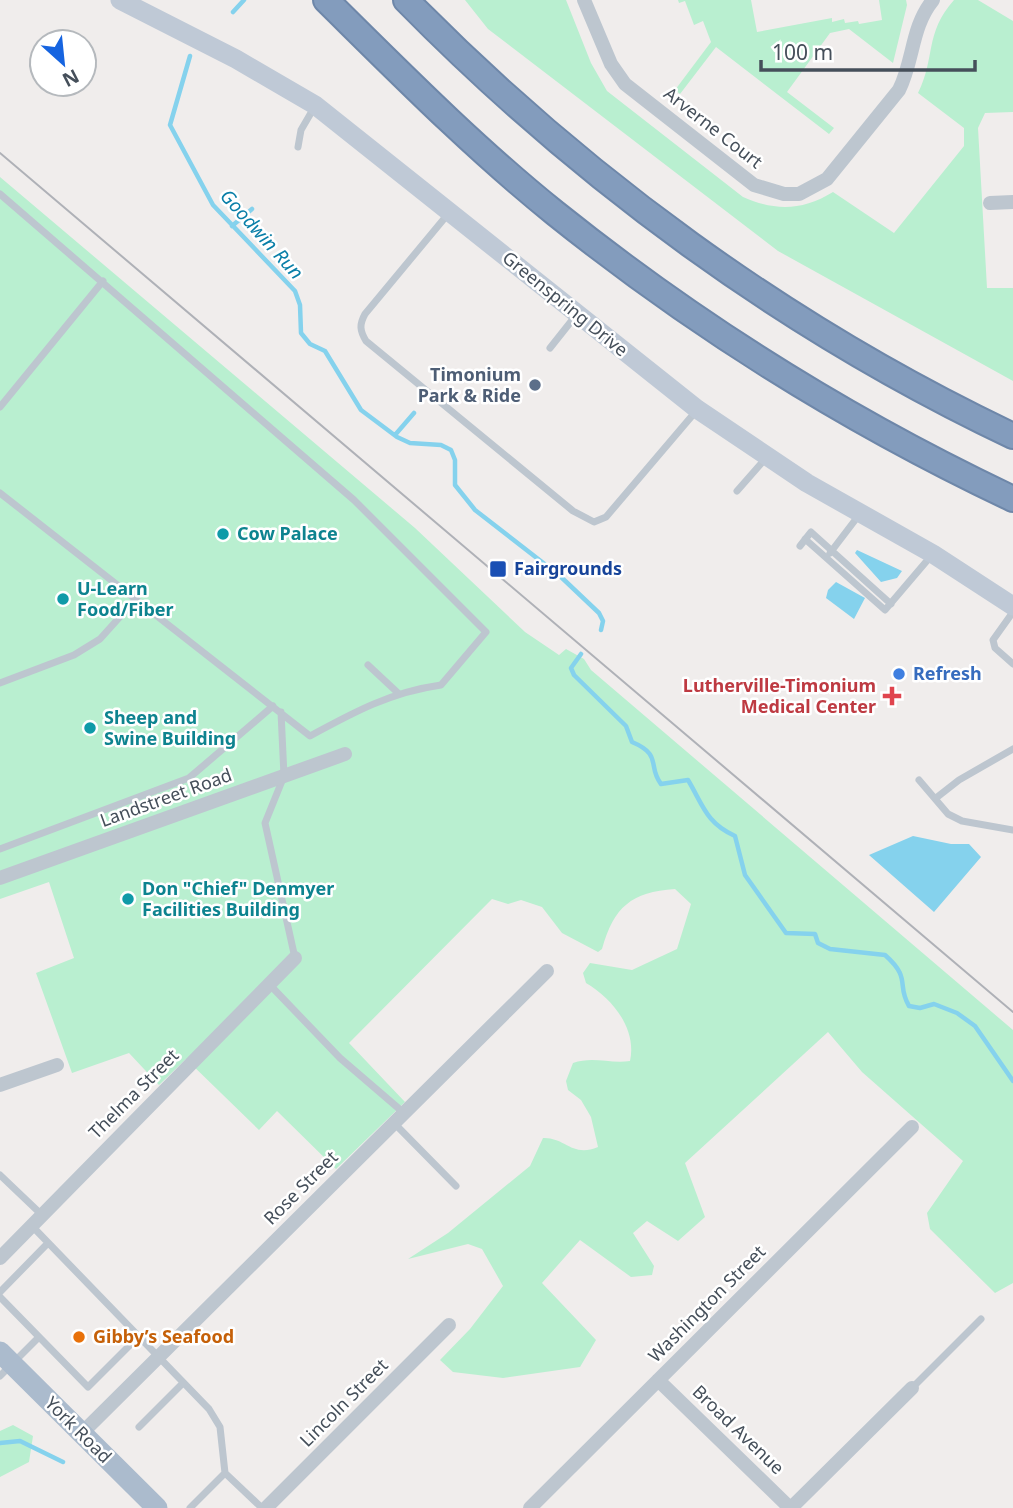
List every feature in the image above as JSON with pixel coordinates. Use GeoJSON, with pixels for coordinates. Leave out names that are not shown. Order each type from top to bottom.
{"type":"FeatureCollection","features":[{"type":"Feature","properties":{"kind":"highway"},"geometry":{"type":"LineString","coordinates":[[326,0],[441,113],[554,212],[638,276],[716,331],[850,414],[1013,499]]}},
{"type":"Feature","properties":{"kind":"highway"},"geometry":{"type":"LineString","coordinates":[[406,0],[468,63],[589,168],[667,228],[835,341],[1013,436]]}},
{"type":"Feature","properties":{"kind":"main road","name":"Greenspring Drive"},"geometry":{"type":"LineString","coordinates":[[120,0],[236,59],[315,105],[697,409],[859,515],[933,554],[1013,606]]}},
{"type":"Feature","properties":{"kind":"main road","name":"York Road"},"geometry":{"type":"LineString","coordinates":[[4,1364],[82,1433],[157,1508]]}},
{"type":"Feature","properties":{"kind":"street","name":"Arverne Court"},"geometry":{"type":"LineString","coordinates":[[584,0],[611,64],[625,84],[754,186],[784,194],[799,194],[827,179],[899,90],[906,76],[918,23],[933,0]]}},
{"type":"Feature","properties":{"kind":"street"},"geometry":{"type":"LineString","coordinates":[[990,203],[1013,202]]}},
{"type":"Feature","properties":{"kind":"street","name":"Landstreet Road"},"geometry":{"type":"LineString","coordinates":[[0,878],[345,754]]}},
{"type":"Feature","properties":{"kind":"street","name":"Thelma Street"},"geometry":{"type":"LineString","coordinates":[[0,1258],[295,958]]}},
{"type":"Feature","properties":{"kind":"street","name":"Rose Street"},"geometry":{"type":"LineString","coordinates":[[82,1433],[547,971]]}},
{"type":"Feature","properties":{"kind":"street"},"geometry":{"type":"LineString","coordinates":[[0,1085],[57,1065]]}},
{"type":"Feature","properties":{"kind":"street","name":"Washington Street"},"geometry":{"type":"LineString","coordinates":[[530,1508],[912,1127]]}},
{"type":"Feature","properties":{"kind":"street","name":"Lincoln Street"},"geometry":{"type":"LineString","coordinates":[[264,1508],[449,1325]]}},
{"type":"Feature","properties":{"kind":"street","name":"Broad Avenue"},"geometry":{"type":"LineString","coordinates":[[658,1380],[791,1508]]}},
{"type":"Feature","properties":{"kind":"street"},"geometry":{"type":"LineString","coordinates":[[791,1508],[912,1388]]}},
{"type":"Feature","properties":{"kind":"lane"},"geometry":{"type":"LineString","coordinates":[[298,147],[301,130],[315,105]]}},
{"type":"Feature","properties":{"kind":"lane"},"geometry":{"type":"LineString","coordinates":[[0,194],[354,500],[486,632],[441,685],[398,693],[368,703],[310,736],[0,493]]}},
{"type":"Feature","properties":{"kind":"lane"},"geometry":{"type":"LineString","coordinates":[[450,211],[365,314],[360,323],[362,333],[366,341],[573,511],[594,522],[606,517],[697,409]]}},
{"type":"Feature","properties":{"kind":"lane"},"geometry":{"type":"LineString","coordinates":[[0,407],[103,281]]}},
{"type":"Feature","properties":{"kind":"lane"},"geometry":{"type":"LineString","coordinates":[[550,348],[578,313]]}},
{"type":"Feature","properties":{"kind":"lane"},"geometry":{"type":"LineString","coordinates":[[737,491],[767,457]]}},
{"type":"Feature","properties":{"kind":"lane"},"geometry":{"type":"LineString","coordinates":[[827,558],[859,515]]}},
{"type":"Feature","properties":{"kind":"lane"},"geometry":{"type":"LineString","coordinates":[[891,604],[811,533],[803,542],[827,558],[885,610],[891,604],[933,554]]}},
{"type":"Feature","properties":{"kind":"lane"},"geometry":{"type":"LineString","coordinates":[[0,683],[74,655],[100,639],[136,599]]}},
{"type":"Feature","properties":{"kind":"lane"},"geometry":{"type":"LineString","coordinates":[[1013,612],[993,640],[995,648],[1013,664]]}},
{"type":"Feature","properties":{"kind":"lane"},"geometry":{"type":"LineString","coordinates":[[368,665],[398,693]]}},
{"type":"Feature","properties":{"kind":"lane"},"geometry":{"type":"LineString","coordinates":[[0,849],[189,778],[273,706]]}},
{"type":"Feature","properties":{"kind":"lane"},"geometry":{"type":"LineString","coordinates":[[281,712],[284,776],[265,823],[295,958]]}},
{"type":"Feature","properties":{"kind":"lane"},"geometry":{"type":"LineString","coordinates":[[936,797],[959,780],[1013,749]]}},
{"type":"Feature","properties":{"kind":"lane"},"geometry":{"type":"LineString","coordinates":[[919,780],[948,814],[962,821],[1013,830]]}},
{"type":"Feature","properties":{"kind":"lane"},"geometry":{"type":"LineString","coordinates":[[269,984],[399,1118],[456,1186]]}},
{"type":"Feature","properties":{"kind":"lane"},"geometry":{"type":"LineString","coordinates":[[0,1174],[42,1214]]}},
{"type":"Feature","properties":{"kind":"lane"},"geometry":{"type":"LineString","coordinates":[[31,1226],[157,1359],[209,1409],[220,1427],[225,1473],[264,1508]]}},
{"type":"Feature","properties":{"kind":"lane"},"geometry":{"type":"LineString","coordinates":[[0,1292],[48,1243]]}},
{"type":"Feature","properties":{"kind":"lane"},"geometry":{"type":"LineString","coordinates":[[0,1297],[88,1387],[137,1338]]}},
{"type":"Feature","properties":{"kind":"lane"},"geometry":{"type":"LineString","coordinates":[[912,1388],[981,1319]]}},
{"type":"Feature","properties":{"kind":"lane"},"geometry":{"type":"LineString","coordinates":[[4,1364],[39,1337]]}},
{"type":"Feature","properties":{"kind":"lane"},"geometry":{"type":"LineString","coordinates":[[139,1427],[182,1384]]}},
{"type":"Feature","properties":{"kind":"lane"},"geometry":{"type":"LineString","coordinates":[[190,1508],[225,1473]]}},
{"type":"Feature","properties":{"kind":"green space"},"geometry":{"type":"Polygon","coordinates":[[[465,0],[566,0],[591,63],[607,91],[743,197],[766,205],[788,207],[810,203],[833,192],[894,233],[964,146],[964,128],[918,93],[938,24],[954,0],[978,0],[1013,21],[1013,112],[985,113],[978,128],[987,288],[1013,288],[1013,381],[778,251],[488,29],[465,0]]]}},
{"type":"Feature","properties":{"kind":"green space"},"geometry":{"type":"Polygon","coordinates":[[[678,0],[751,0],[757,32],[832,18],[832,22],[844,19],[845,23],[858,21],[859,24],[882,20],[879,0],[906,0],[907,5],[893,63],[849,29],[830,33],[787,92],[834,128],[829,134],[716,47],[680,94],[675,90],[711,42],[703,21],[694,25],[685,1],[679,3],[678,0]]]}},
{"type":"Feature","properties":{"kind":"green space"},"geometry":{"type":"Polygon","coordinates":[[[0,177],[415,528],[525,632],[559,655],[566,649],[584,659],[591,670],[1013,1030],[1013,1283],[995,1293],[930,1229],[927,1213],[963,1161],[862,1072],[828,1032],[685,1163],[705,1217],[678,1241],[647,1221],[633,1233],[654,1266],[652,1275],[631,1277],[580,1240],[542,1283],[596,1340],[580,1367],[503,1378],[453,1372],[440,1360],[470,1329],[503,1286],[482,1249],[468,1244],[408,1259],[448,1233],[530,1166],[543,1138],[575,1149],[589,1150],[598,1147],[591,1117],[581,1100],[568,1090],[566,1081],[573,1063],[588,1060],[630,1061],[631,1049],[630,1038],[621,1016],[605,997],[586,983],[583,973],[590,963],[632,970],[677,949],[691,904],[675,889],[647,894],[626,904],[612,922],[602,949],[598,952],[562,933],[542,907],[521,900],[508,904],[492,899],[349,1043],[405,1102],[336,1169],[277,1111],[259,1130],[186,1059],[159,1085],[129,1053],[72,1073],[36,973],[74,958],[49,882],[0,899],[0,177]]]}},
{"type":"Feature","properties":{"kind":"green space"},"geometry":{"type":"Polygon","coordinates":[[[13,1425],[33,1436],[29,1462],[0,1477],[0,1431],[13,1425]]]}},
{"type":"Feature","properties":{"kind":"water"},"geometry":{"type":"Polygon","coordinates":[[[857,550],[902,571],[897,578],[881,582],[855,553],[857,550]]]}},
{"type":"Feature","properties":{"kind":"water"},"geometry":{"type":"Polygon","coordinates":[[[836,582],[865,598],[854,619],[826,598],[828,590],[836,582]]]}},
{"type":"Feature","properties":{"kind":"water"},"geometry":{"type":"Polygon","coordinates":[[[913,836],[951,844],[969,844],[981,857],[934,912],[869,855],[913,836]]]}},
{"type":"Feature","properties":{"kind":"waterway","name":"Goodwin Run"},"geometry":{"type":"LineString","coordinates":[[233,12],[244,0]]}},
{"type":"Feature","properties":{"kind":"waterway","name":"Goodwin Run"},"geometry":{"type":"LineString","coordinates":[[190,56],[170,125],[213,205],[295,291],[300,305],[301,333],[310,344],[325,351],[361,410],[397,437],[410,443],[441,445],[451,450],[455,460],[455,485],[475,510],[560,576],[599,613],[603,621],[601,630]]}},
{"type":"Feature","properties":{"kind":"waterway"},"geometry":{"type":"LineString","coordinates":[[232,226],[252,209]]}},
{"type":"Feature","properties":{"kind":"waterway"},"geometry":{"type":"LineString","coordinates":[[395,435],[414,413]]}},
{"type":"Feature","properties":{"kind":"waterway","name":"Goodwin Run"},"geometry":{"type":"LineString","coordinates":[[581,654],[571,668],[574,675],[626,726],[632,742],[648,752],[661,784],[688,780],[711,819],[735,836],[745,875],[786,933],[815,934],[818,943],[830,949],[885,955],[901,976],[909,1006],[920,1008],[934,1004],[957,1013],[975,1026],[1013,1081]]}},
{"type":"Feature","properties":{"kind":"waterway"},"geometry":{"type":"LineString","coordinates":[[0,1443],[20,1441],[63,1462]]}},
{"type":"Feature","properties":{"kind":"tram line"},"geometry":{"type":"LineString","coordinates":[[0,153],[1013,1012]]}},
{"type":"Feature","properties":{"kind":"place","name":"Timonium Park & Ride"},"geometry":{"type":"Point","coordinates":[535,385]}},
{"type":"Feature","properties":{"kind":"place","name":"Cow Palace"},"geometry":{"type":"Point","coordinates":[223,534]}},
{"type":"Feature","properties":{"kind":"place","name":"Fairgrounds"},"geometry":{"type":"Point","coordinates":[498,569]}},
{"type":"Feature","properties":{"kind":"place","name":"U-Learn Food/Fiber"},"geometry":{"type":"Point","coordinates":[63,599]}},
{"type":"Feature","properties":{"kind":"place","name":"Refresh"},"geometry":{"type":"Point","coordinates":[899,674]}},
{"type":"Feature","properties":{"kind":"place","name":"Lutherville-Timonium Medical Center"},"geometry":{"type":"Point","coordinates":[892,696]}},
{"type":"Feature","properties":{"kind":"place","name":"Sheep and Swine Building"},"geometry":{"type":"Point","coordinates":[90,728]}},
{"type":"Feature","properties":{"kind":"place","name":"Don \"Chief\" Denmyer Facilities Building"},"geometry":{"type":"Point","coordinates":[128,899]}},
{"type":"Feature","properties":{"kind":"place","name":"Gibby’s Seafood"},"geometry":{"type":"Point","coordinates":[79,1337]}}]}
